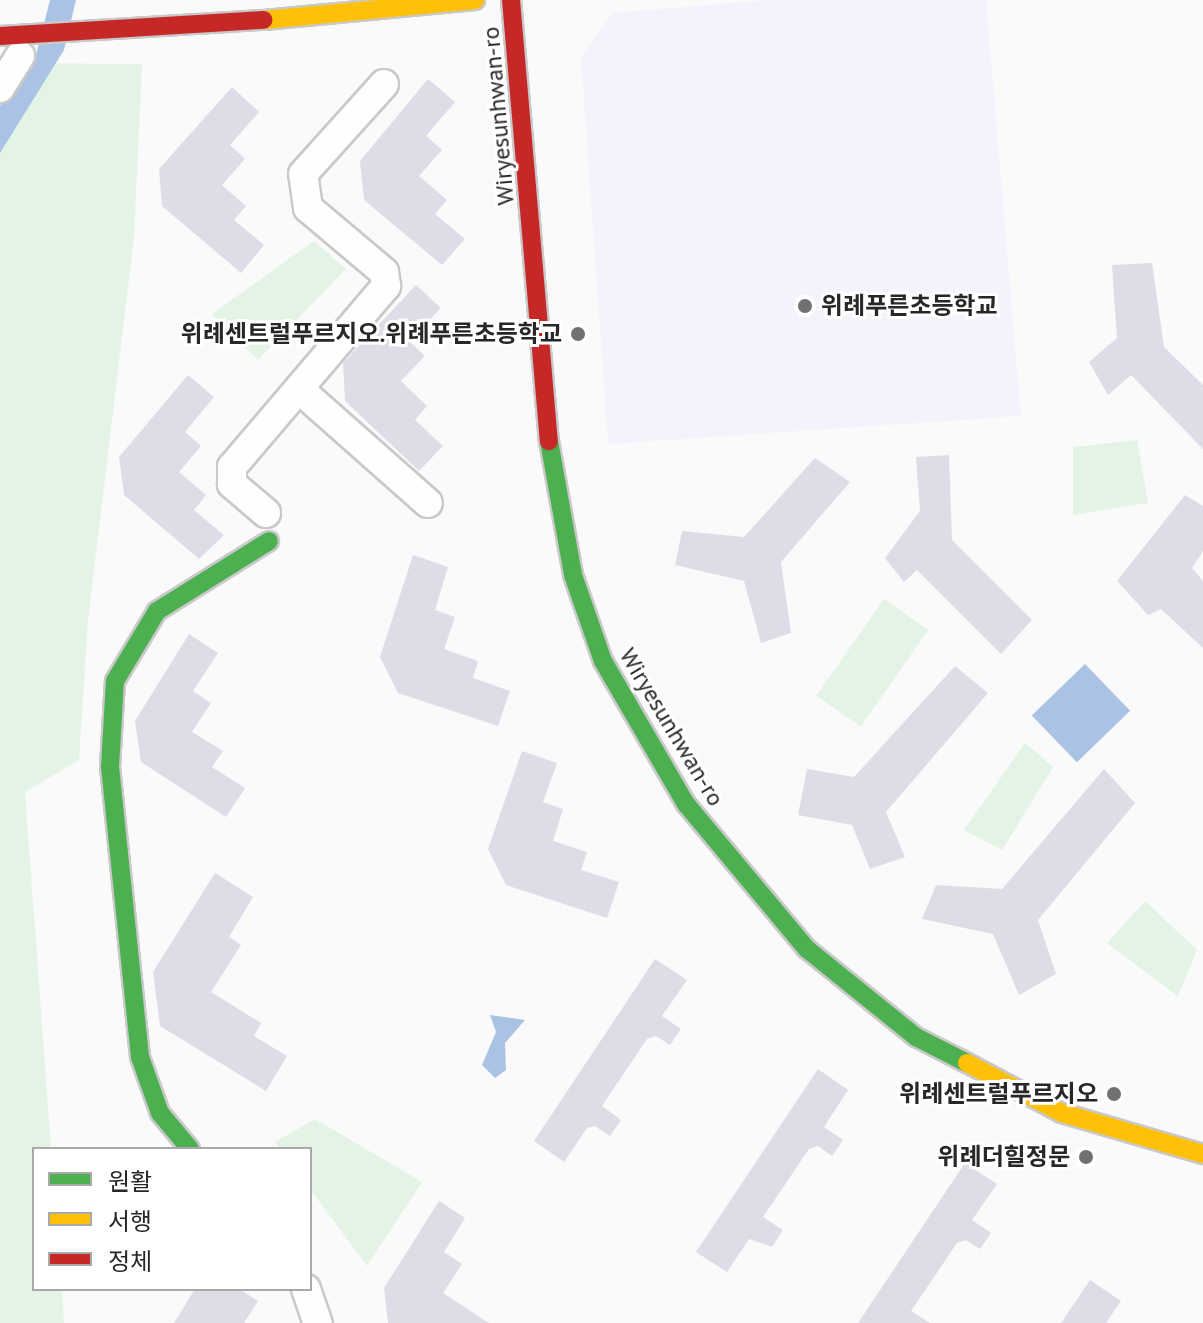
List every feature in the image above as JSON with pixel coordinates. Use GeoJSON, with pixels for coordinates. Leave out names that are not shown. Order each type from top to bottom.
{"type":"FeatureCollection","features":[{"type":"Feature","properties":{"kind":"street"},"geometry":{"type":"LineString","coordinates":[[0,36],[150,30],[224,12],[475,0]]}},
{"type":"Feature","properties":{"kind":"street","name":"Wiryesunhwan-ro"},"geometry":{"type":"LineString","coordinates":[[511,0],[553,484],[573,575],[603,661],[648,741],[686,804],[769,908],[807,949],[916,1037],[1062,1113],[1203,1154]]}},
{"type":"Feature","properties":{"kind":"street"},"geometry":{"type":"LineString","coordinates":[[0,88],[20,56]]}},
{"type":"Feature","properties":{"kind":"street"},"geometry":{"type":"LineString","coordinates":[[188,1147],[160,1113],[140,1057],[110,767],[115,681],[130,647],[157,611],[268,527],[232,484],[232,467],[386,286],[384,272],[308,208],[303,174],[384,84]]}},
{"type":"Feature","properties":{"kind":"street"},"geometry":{"type":"LineString","coordinates":[[299,389],[428,503]]}},
{"type":"Feature","properties":{"kind":"street"},"geometry":{"type":"LineString","coordinates":[[307,1291],[318,1323]]}},
{"type":"Feature","properties":{"kind":"shaded area","name":"위례푸른초등학교"},"geometry":{"type":"Polygon","coordinates":[[[767,0],[986,0],[1021,416],[608,444],[581,57],[612,13],[767,0]]]}},
{"type":"Feature","properties":{"kind":"green space"},"geometry":{"type":"Polygon","coordinates":[[[0,63],[142,64],[134,237],[88,620],[79,760],[25,792],[51,1147],[32,1147],[32,1291],[62,1291],[64,1323],[0,1323],[0,63]]]}},
{"type":"Feature","properties":{"kind":"green space"},"geometry":{"type":"Polygon","coordinates":[[[314,241],[346,269],[258,360],[212,314],[314,241]]]}},
{"type":"Feature","properties":{"kind":"green space"},"geometry":{"type":"Polygon","coordinates":[[[1137,440],[1148,503],[1073,515],[1073,447],[1137,440]]]}},
{"type":"Feature","properties":{"kind":"green space"},"geometry":{"type":"Polygon","coordinates":[[[884,599],[928,630],[861,727],[816,696],[884,599]]]}},
{"type":"Feature","properties":{"kind":"green space"},"geometry":{"type":"Polygon","coordinates":[[[1025,743],[1053,767],[1002,850],[964,830],[1025,743]]]}},
{"type":"Feature","properties":{"kind":"green space"},"geometry":{"type":"Polygon","coordinates":[[[1145,901],[1197,950],[1178,996],[1107,943],[1145,901]]]}},
{"type":"Feature","properties":{"kind":"green space"},"geometry":{"type":"Polygon","coordinates":[[[315,1119],[422,1182],[367,1266],[312,1192],[312,1147],[279,1147],[275,1142],[315,1119]]]}},
{"type":"Feature","properties":{"kind":"water"},"geometry":{"type":"Polygon","coordinates":[[[50,0],[76,0],[64,50],[0,153],[0,106],[35,59],[50,0]]]}},
{"type":"Feature","properties":{"kind":"water"},"geometry":{"type":"Polygon","coordinates":[[[1085,664],[1130,711],[1077,762],[1032,715],[1085,664]]]}},
{"type":"Feature","properties":{"kind":"water"},"geometry":{"type":"Polygon","coordinates":[[[490,1015],[525,1020],[505,1043],[506,1070],[495,1078],[482,1065],[496,1032],[490,1015]]]}},
{"type":"Feature","properties":{"kind":"building"},"geometry":{"type":"Polygon","coordinates":[[[428,79],[455,102],[426,136],[442,150],[419,176],[447,200],[435,214],[465,239],[442,265],[364,200],[360,161],[428,79]]]}},
{"type":"Feature","properties":{"kind":"building"},"geometry":{"type":"Polygon","coordinates":[[[232,87],[259,112],[230,145],[245,159],[222,185],[246,206],[234,220],[264,245],[241,273],[162,206],[159,169],[232,87]]]}},
{"type":"Feature","properties":{"kind":"building"},"geometry":{"type":"Polygon","coordinates":[[[1152,263],[1164,347],[1203,385],[1203,449],[1131,375],[1108,395],[1089,362],[1117,338],[1112,265],[1152,263]]]}},
{"type":"Feature","properties":{"kind":"building"},"geometry":{"type":"Polygon","coordinates":[[[416,285],[441,308],[409,341],[425,356],[401,381],[427,406],[415,420],[443,446],[419,471],[345,401],[343,363],[416,285]]]}},
{"type":"Feature","properties":{"kind":"building"},"geometry":{"type":"Polygon","coordinates":[[[188,375],[214,397],[185,432],[201,446],[179,472],[206,495],[194,510],[224,535],[199,559],[124,495],[119,457],[188,375]]]}},
{"type":"Feature","properties":{"kind":"building"},"geometry":{"type":"Polygon","coordinates":[[[949,455],[952,540],[1032,620],[1001,654],[917,570],[904,582],[885,558],[920,511],[916,457],[949,455]]]}},
{"type":"Feature","properties":{"kind":"building"},"geometry":{"type":"Polygon","coordinates":[[[815,458],[850,482],[781,562],[791,633],[761,643],[744,581],[675,565],[682,531],[744,537],[815,458]]]}},
{"type":"Feature","properties":{"kind":"building"},"geometry":{"type":"Polygon","coordinates":[[[1185,495],[1203,506],[1203,551],[1192,568],[1203,581],[1203,648],[1161,609],[1148,615],[1117,581],[1185,495]]]}},
{"type":"Feature","properties":{"kind":"building"},"geometry":{"type":"Polygon","coordinates":[[[413,555],[448,567],[435,610],[455,617],[444,649],[478,661],[473,678],[510,691],[498,726],[398,693],[380,657],[413,555]]]}},
{"type":"Feature","properties":{"kind":"building"},"geometry":{"type":"Polygon","coordinates":[[[189,634],[218,653],[193,691],[211,703],[192,732],[223,751],[212,767],[245,788],[226,817],[141,762],[135,721],[189,634]]]}},
{"type":"Feature","properties":{"kind":"building"},"geometry":{"type":"Polygon","coordinates":[[[955,666],[988,693],[886,812],[905,857],[870,869],[852,825],[798,815],[807,769],[854,777],[955,666]]]}},
{"type":"Feature","properties":{"kind":"building"},"geometry":{"type":"Polygon","coordinates":[[[522,751],[557,763],[543,802],[563,809],[553,841],[587,852],[581,870],[619,882],[607,918],[506,885],[488,849],[522,751]]]}},
{"type":"Feature","properties":{"kind":"building"},"geometry":{"type":"Polygon","coordinates":[[[1104,769],[1135,803],[1038,920],[1056,974],[1019,995],[993,934],[922,919],[936,885],[1002,889],[1104,769]]]}},
{"type":"Feature","properties":{"kind":"building"},"geometry":{"type":"Polygon","coordinates":[[[215,873],[253,897],[229,937],[241,945],[211,992],[261,1023],[254,1036],[287,1056],[266,1091],[160,1026],[153,972],[215,873]]]}},
{"type":"Feature","properties":{"kind":"building"},"geometry":{"type":"Polygon","coordinates":[[[655,959],[687,980],[662,1016],[681,1029],[670,1045],[656,1036],[647,1039],[602,1106],[621,1120],[610,1136],[595,1126],[587,1128],[564,1162],[534,1141],[655,959]]]}},
{"type":"Feature","properties":{"kind":"building"},"geometry":{"type":"Polygon","coordinates":[[[818,1069],[848,1090],[824,1127],[843,1140],[832,1156],[818,1146],[809,1149],[763,1217],[783,1230],[772,1247],[749,1239],[727,1272],[696,1252],[818,1069]]]}},
{"type":"Feature","properties":{"kind":"building"},"geometry":{"type":"Polygon","coordinates":[[[965,1163],[997,1184],[972,1220],[991,1233],[980,1249],[966,1240],[957,1243],[911,1311],[930,1323],[858,1323],[965,1163]]]}},
{"type":"Feature","properties":{"kind":"building"},"geometry":{"type":"Polygon","coordinates":[[[439,1201],[465,1218],[444,1252],[462,1264],[443,1293],[489,1323],[388,1323],[384,1288],[439,1201]]]}},
{"type":"Feature","properties":{"kind":"building"},"geometry":{"type":"Polygon","coordinates":[[[1090,1280],[1121,1301],[1106,1323],[1061,1323],[1090,1280]]]}},
{"type":"Feature","properties":{"kind":"building"},"geometry":{"type":"Polygon","coordinates":[[[194,1291],[242,1291],[258,1301],[244,1323],[174,1323],[194,1291]]]}},
{"type":"Feature","properties":{"kind":"traffic: fast"},"geometry":{"type":"LineString","coordinates":[[549,441],[573,575],[603,661],[686,804],[807,949],[916,1037],[967,1063]]}},
{"type":"Feature","properties":{"kind":"traffic: fast"},"geometry":{"type":"LineString","coordinates":[[188,1147],[160,1113],[140,1057],[110,767],[115,681],[157,611],[269,541]]}},
{"type":"Feature","properties":{"kind":"traffic: slow"},"geometry":{"type":"LineString","coordinates":[[264,20],[475,0]]}},
{"type":"Feature","properties":{"kind":"traffic: slow"},"geometry":{"type":"LineString","coordinates":[[967,1063],[1062,1113],[1203,1154]]}},
{"type":"Feature","properties":{"kind":"traffic: jam"},"geometry":{"type":"LineString","coordinates":[[511,0],[549,441]]}},
{"type":"Feature","properties":{"kind":"traffic: jam"},"geometry":{"type":"LineString","coordinates":[[0,36],[264,20]]}},
{"type":"Feature","properties":{"kind":"place","name":"위례푸른초등학교"},"geometry":{"type":"Point","coordinates":[805,306]}},
{"type":"Feature","properties":{"kind":"place","name":"위례센트럴푸르지오.위례푸른초등학교"},"geometry":{"type":"Point","coordinates":[578,334]}},
{"type":"Feature","properties":{"kind":"place","name":"위례센트럴푸르지오"},"geometry":{"type":"Point","coordinates":[1114,1094]}},
{"type":"Feature","properties":{"kind":"place","name":"위례더힐정문"},"geometry":{"type":"Point","coordinates":[1086,1157]}}]}
